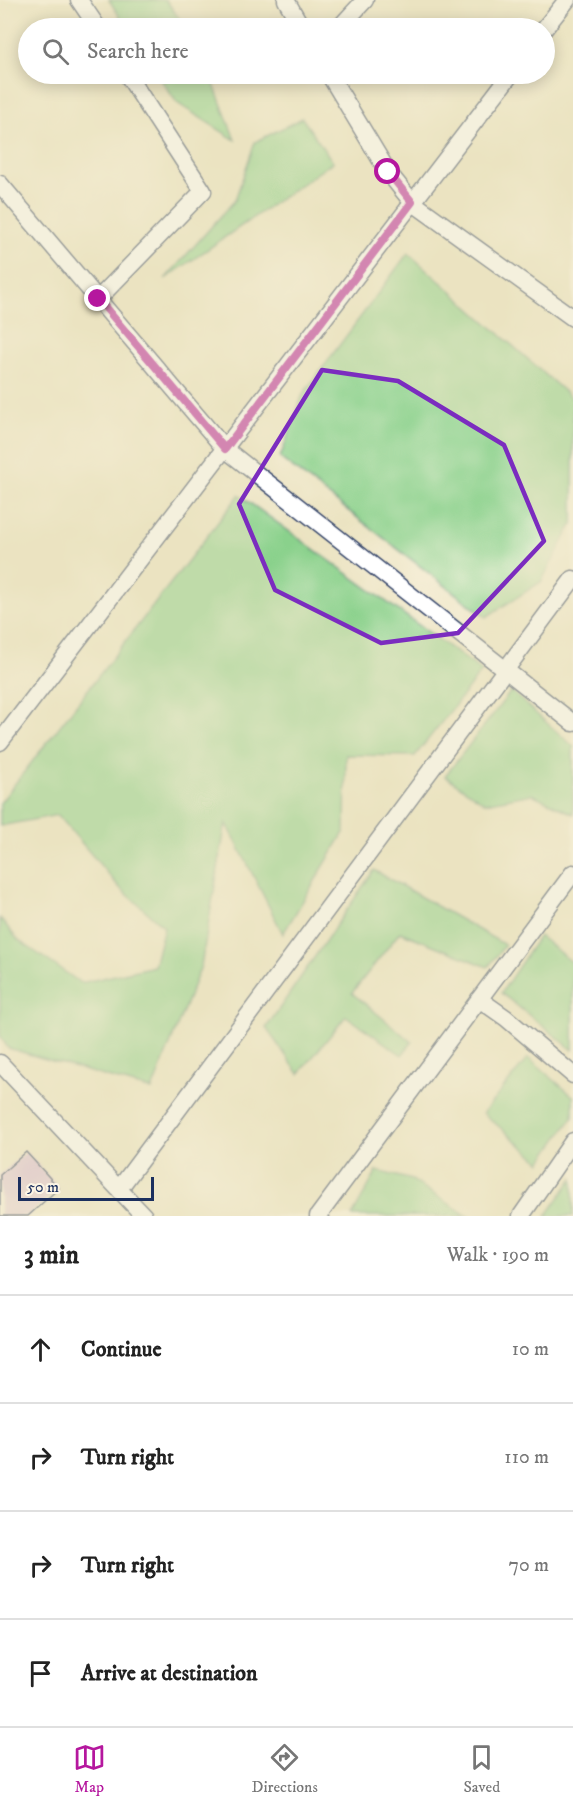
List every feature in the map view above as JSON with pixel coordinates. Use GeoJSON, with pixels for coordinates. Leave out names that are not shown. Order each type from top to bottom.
{"type":"FeatureCollection","features":[{"type":"Feature","properties":{"kind":"street"},"geometry":{"type":"LineString","coordinates":[[79,0],[91,18]]}},
{"type":"Feature","properties":{"kind":"street"},"geometry":{"type":"LineString","coordinates":[[286,0],[296,18]]}},
{"type":"Feature","properties":{"kind":"street"},"geometry":{"type":"LineString","coordinates":[[348,18],[365,0]]}},
{"type":"Feature","properties":{"kind":"street"},"geometry":{"type":"LineString","coordinates":[[553,18],[567,0]]}},
{"type":"Feature","properties":{"kind":"street"},"geometry":{"type":"LineString","coordinates":[[98,299],[203,191],[133,84]]}},
{"type":"Feature","properties":{"kind":"street"},"geometry":{"type":"LineString","coordinates":[[335,84],[388,172],[412,202],[573,318]]}},
{"type":"Feature","properties":{"kind":"street"},"geometry":{"type":"LineString","coordinates":[[0,742],[503,84]]}},
{"type":"Feature","properties":{"kind":"street"},"geometry":{"type":"LineString","coordinates":[[0,184],[225,449],[573,723]]}},
{"type":"Feature","properties":{"kind":"street"},"geometry":{"type":"LineString","coordinates":[[119,1189],[573,579]]}},
{"type":"Feature","properties":{"kind":"street"},"geometry":{"type":"LineString","coordinates":[[318,1216],[573,873]]}},
{"type":"Feature","properties":{"kind":"street"},"geometry":{"type":"LineString","coordinates":[[479,999],[506,1018],[573,1074]]}},
{"type":"Feature","properties":{"kind":"street"},"geometry":{"type":"LineString","coordinates":[[0,1063],[144,1216]]}},
{"type":"Feature","properties":{"kind":"street"},"geometry":{"type":"LineString","coordinates":[[521,1216],[573,1141]]}},
{"type":"Feature","properties":{"kind":"highlighted area"},"geometry":{"type":"Polygon","coordinates":[[[322,370],[398,381],[504,445],[544,541],[458,633],[381,643],[275,590],[239,504],[322,370]]]}},
{"type":"Feature","properties":{"kind":"green space"},"geometry":{"type":"Polygon","coordinates":[[[109,0],[166,0],[179,18],[121,18],[109,0]]]}},
{"type":"Feature","properties":{"kind":"green space"},"geometry":{"type":"Polygon","coordinates":[[[164,84],[214,84],[235,140],[177,103],[164,84]]]}},
{"type":"Feature","properties":{"kind":"green space"},"geometry":{"type":"Polygon","coordinates":[[[302,118],[333,162],[165,279],[235,200],[255,142],[302,118]]]}},
{"type":"Feature","properties":{"kind":"green space"},"geometry":{"type":"Polygon","coordinates":[[[408,253],[573,399],[573,523],[541,582],[486,617],[280,458],[303,394],[408,253]]]}},
{"type":"Feature","properties":{"kind":"green space"},"geometry":{"type":"Polygon","coordinates":[[[239,495],[482,671],[415,756],[346,755],[345,831],[283,934],[226,822],[201,966],[152,1090],[8,1048],[0,1036],[0,918],[18,940],[81,983],[154,966],[164,927],[119,887],[58,815],[0,826],[0,803],[239,495]]]}},
{"type":"Feature","properties":{"kind":"green space"},"geometry":{"type":"Polygon","coordinates":[[[511,691],[573,746],[573,814],[532,794],[485,803],[445,776],[511,691]]]}},
{"type":"Feature","properties":{"kind":"green space"},"geometry":{"type":"Polygon","coordinates":[[[374,870],[505,945],[488,967],[400,932],[352,993],[412,1042],[402,1055],[346,1016],[299,1074],[266,1028],[374,870]]]}},
{"type":"Feature","properties":{"kind":"green space"},"geometry":{"type":"Polygon","coordinates":[[[539,936],[573,963],[573,1050],[501,993],[539,936]]]}},
{"type":"Feature","properties":{"kind":"green space"},"geometry":{"type":"Polygon","coordinates":[[[528,1058],[573,1096],[573,1117],[541,1162],[483,1113],[528,1058]]]}},
{"type":"Feature","properties":{"kind":"green space"},"geometry":{"type":"Polygon","coordinates":[[[377,1171],[412,1180],[468,1216],[352,1216],[377,1171]]]}},
{"type":"Feature","properties":{"kind":"green space"},"geometry":{"type":"Polygon","coordinates":[[[573,1178],[573,1216],[546,1216],[573,1178]]]}},
{"type":"Feature","properties":{"kind":"building"},"geometry":{"type":"Polygon","coordinates":[[[26,1152],[59,1188],[28,1216],[0,1216],[0,1175],[26,1152]]]}},
{"type":"Feature","properties":{"kind":"route"},"geometry":{"type":"LineString","coordinates":[[98,299],[225,449],[412,202],[388,172]]}}]}
